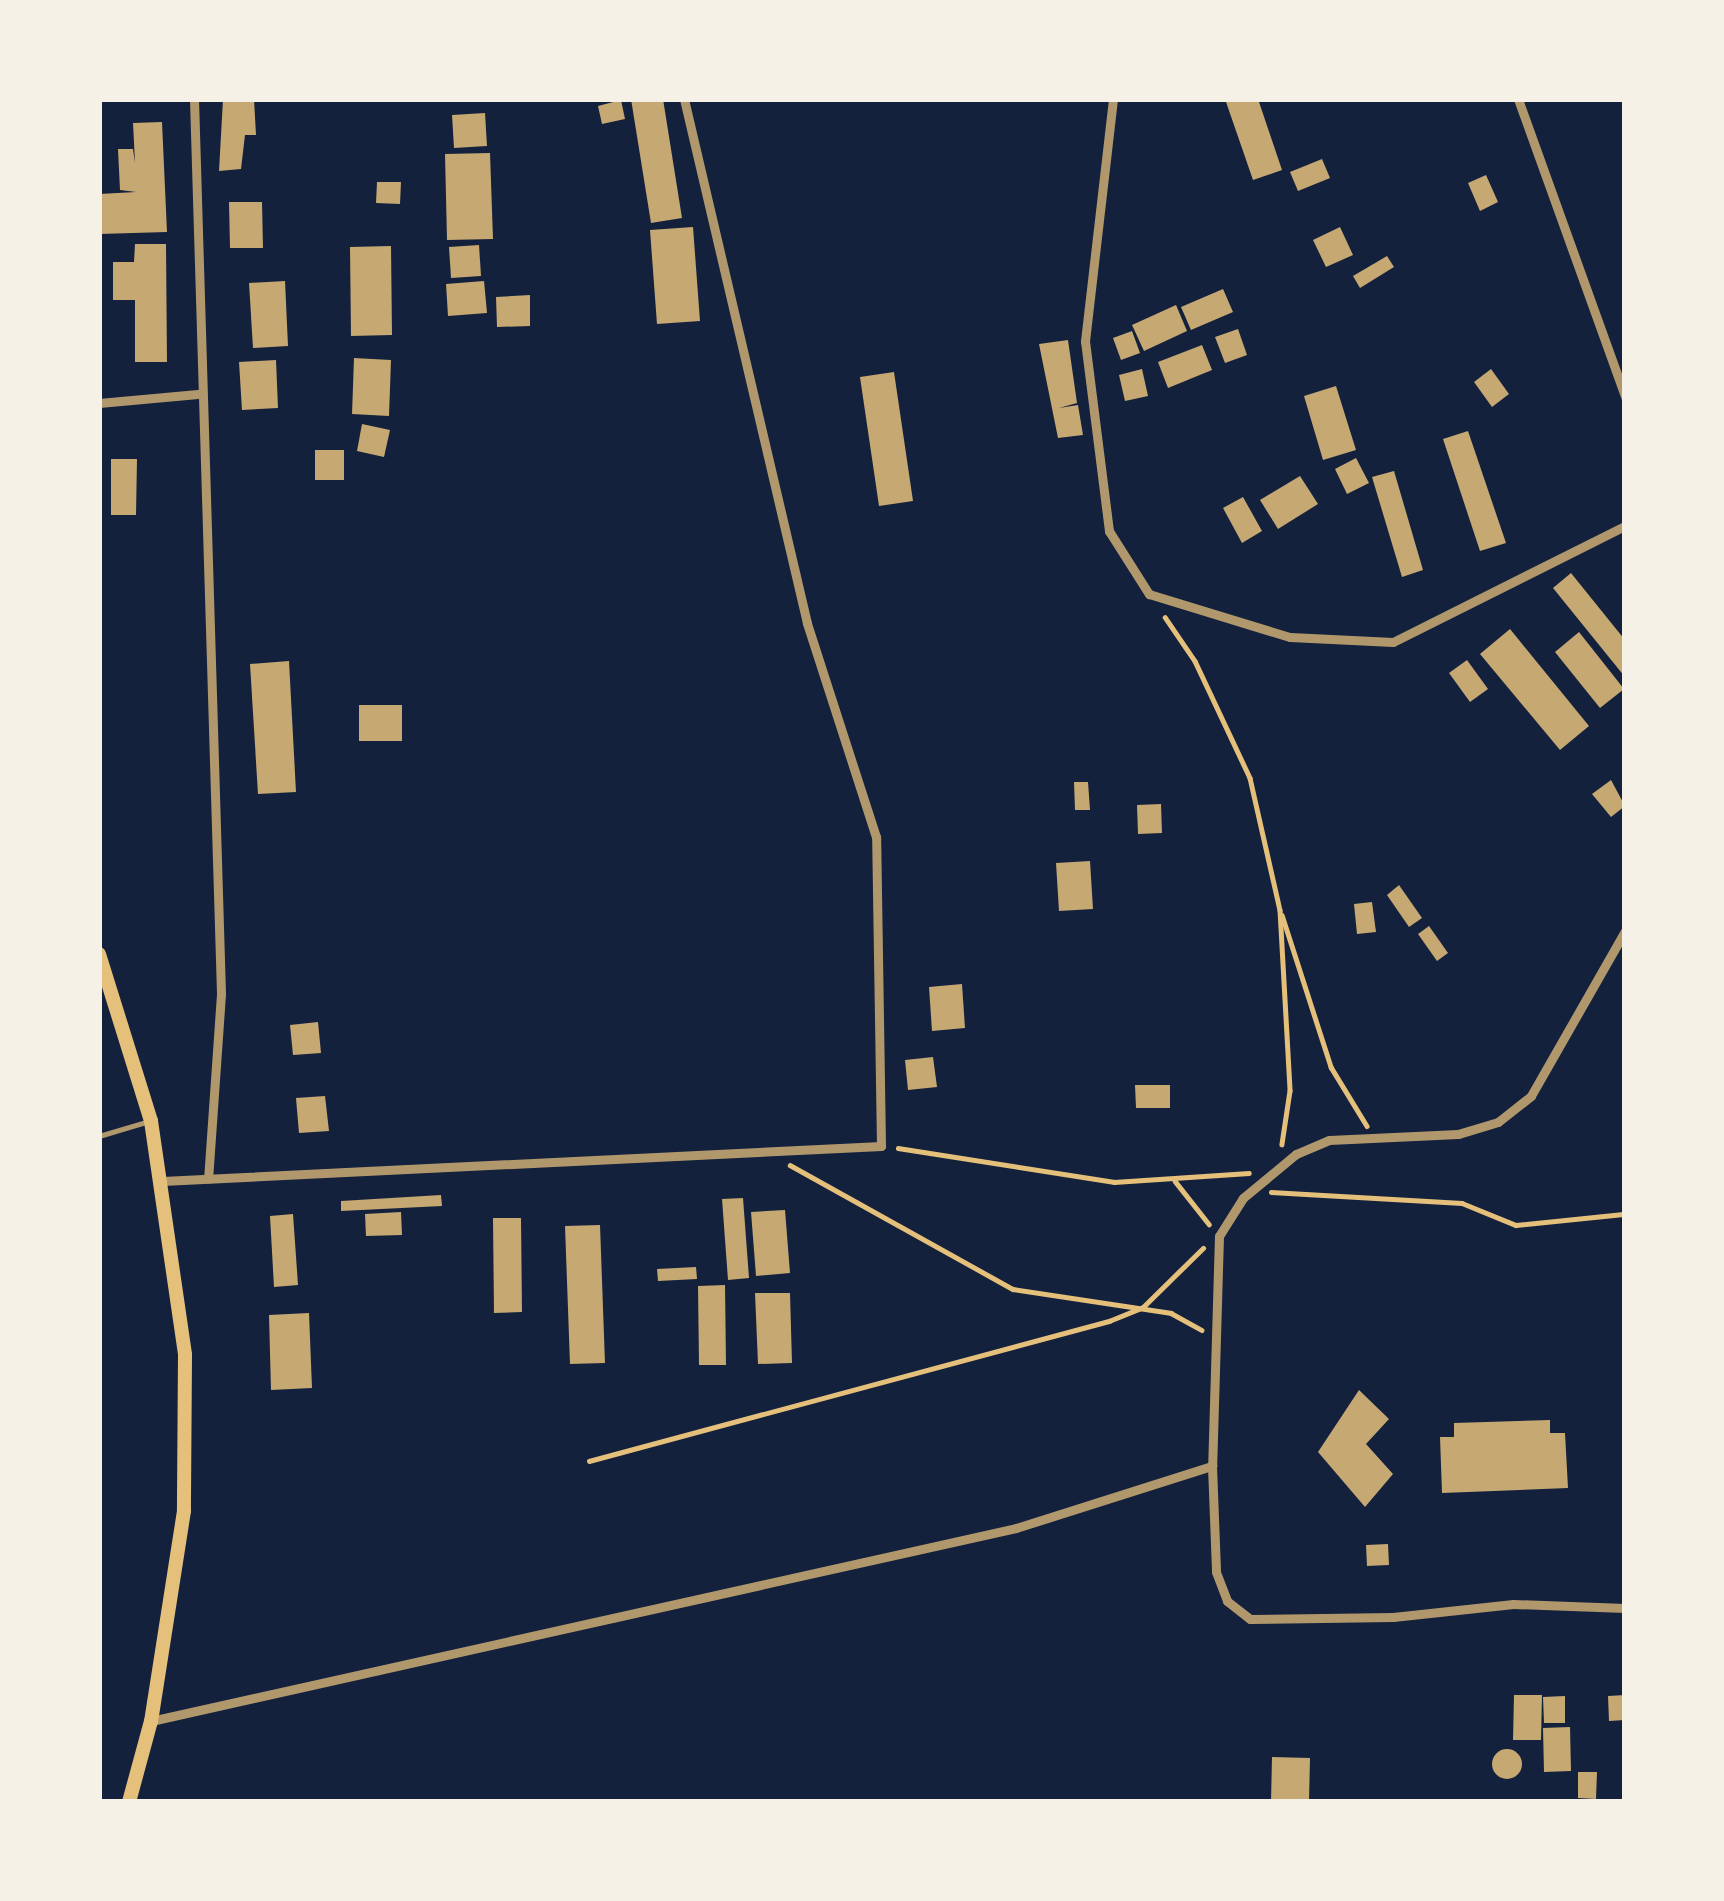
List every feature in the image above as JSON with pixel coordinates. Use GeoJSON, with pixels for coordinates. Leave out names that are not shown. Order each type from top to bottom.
{"type":"FeatureCollection","features":[{"type":"Feature","properties":{"kind":"main road"},"geometry":{"type":"LineString","coordinates":[[99,954],[151,1121],[185,1355],[185,1467],[151,1721],[129,1802]]}},
{"type":"Feature","properties":{"kind":"street"},"geometry":{"type":"LineString","coordinates":[[194,99],[198,394],[220,994],[208,1179]]}},
{"type":"Feature","properties":{"kind":"street"},"geometry":{"type":"LineString","coordinates":[[162,1181],[880,1146],[876,837],[807,623],[684,99]]}},
{"type":"Feature","properties":{"kind":"street"},"geometry":{"type":"LineString","coordinates":[[1113,99],[1085,340],[1109,530],[1149,594],[1290,637],[1393,642],[1625,526]]}},
{"type":"Feature","properties":{"kind":"street"},"geometry":{"type":"LineString","coordinates":[[1518,99],[1625,398]]}},
{"type":"Feature","properties":{"kind":"street"},"geometry":{"type":"LineString","coordinates":[[99,403],[198,394]]}},
{"type":"Feature","properties":{"kind":"street"},"geometry":{"type":"LineString","coordinates":[[1625,931],[1531,1096],[1498,1122],[1458,1134],[1372,1133],[1329,1140],[1278,1168],[1243,1198],[1219,1236],[1212,1466],[1216,1572],[1227,1601],[1250,1619],[1393,1617],[1513,1604],[1625,1608]]}},
{"type":"Feature","properties":{"kind":"street"},"geometry":{"type":"LineString","coordinates":[[151,1721],[1016,1528],[1212,1466]]}},
{"type":"Feature","properties":{"kind":"lane"},"geometry":{"type":"LineString","coordinates":[[99,1136],[151,1121]]}},
{"type":"Feature","properties":{"kind":"path"},"geometry":{"type":"LineString","coordinates":[[1149,594],[1195,661],[1250,778],[1280,910],[1331,1067],[1372,1133]]}},
{"type":"Feature","properties":{"kind":"path"},"geometry":{"type":"LineString","coordinates":[[880,1146],[1114,1182],[1174,1181],[1278,1168],[1290,1091],[1280,910]]}},
{"type":"Feature","properties":{"kind":"path"},"geometry":{"type":"LineString","coordinates":[[770,1154],[1012,1288],[1143,1307],[1192,1322],[1215,1351]]}},
{"type":"Feature","properties":{"kind":"path"},"geometry":{"type":"LineString","coordinates":[[589,1461],[973,1362],[1143,1307],[1219,1236],[1174,1181]]}},
{"type":"Feature","properties":{"kind":"path"},"geometry":{"type":"LineString","coordinates":[[1243,1198],[1265,1191],[1462,1203],[1516,1225],[1625,1214]]}},
{"type":"Feature","properties":{"kind":"building"},"geometry":{"type":"Polygon","coordinates":[[[223,99],[254,99],[256,135],[245,135],[241,169],[219,171],[223,99]]]}},
{"type":"Feature","properties":{"kind":"building"},"geometry":{"type":"Polygon","coordinates":[[[631,99],[663,99],[682,218],[651,223],[631,99]]]}},
{"type":"Feature","properties":{"kind":"building"},"geometry":{"type":"Polygon","coordinates":[[[1225,99],[1258,99],[1282,170],[1253,180],[1225,99]]]}},
{"type":"Feature","properties":{"kind":"building"},"geometry":{"type":"Polygon","coordinates":[[[621,100],[625,119],[602,124],[598,106],[621,100]]]}},
{"type":"Feature","properties":{"kind":"building"},"geometry":{"type":"Polygon","coordinates":[[[485,113],[487,146],[454,148],[452,115],[485,113]]]}},
{"type":"Feature","properties":{"kind":"building"},"geometry":{"type":"Polygon","coordinates":[[[162,122],[167,232],[99,234],[99,194],[136,192],[120,190],[118,149],[133,149],[135,163],[133,123],[162,122]]]}},
{"type":"Feature","properties":{"kind":"building"},"geometry":{"type":"Polygon","coordinates":[[[490,153],[493,239],[447,240],[445,154],[490,153]]]}},
{"type":"Feature","properties":{"kind":"building"},"geometry":{"type":"Polygon","coordinates":[[[1322,159],[1330,178],[1298,191],[1290,172],[1322,159]]]}},
{"type":"Feature","properties":{"kind":"building"},"geometry":{"type":"Polygon","coordinates":[[[1486,175],[1498,202],[1480,211],[1468,183],[1486,175]]]}},
{"type":"Feature","properties":{"kind":"building"},"geometry":{"type":"Polygon","coordinates":[[[377,182],[401,182],[400,204],[376,203],[377,182]]]}},
{"type":"Feature","properties":{"kind":"building"},"geometry":{"type":"Polygon","coordinates":[[[229,202],[262,202],[263,248],[230,248],[229,202]]]}},
{"type":"Feature","properties":{"kind":"building"},"geometry":{"type":"Polygon","coordinates":[[[693,227],[700,321],[657,324],[650,230],[693,227]]]}},
{"type":"Feature","properties":{"kind":"building"},"geometry":{"type":"Polygon","coordinates":[[[1340,227],[1353,255],[1326,267],[1313,240],[1340,227]]]}},
{"type":"Feature","properties":{"kind":"building"},"geometry":{"type":"Polygon","coordinates":[[[135,244],[166,244],[167,362],[135,362],[135,300],[113,300],[113,262],[134,262],[135,244]]]}},
{"type":"Feature","properties":{"kind":"building"},"geometry":{"type":"Polygon","coordinates":[[[479,245],[481,276],[451,278],[449,247],[479,245]]]}},
{"type":"Feature","properties":{"kind":"building"},"geometry":{"type":"Polygon","coordinates":[[[391,246],[392,335],[351,336],[350,247],[391,246]]]}},
{"type":"Feature","properties":{"kind":"building"},"geometry":{"type":"Polygon","coordinates":[[[1387,256],[1394,267],[1360,288],[1353,276],[1387,256]]]}},
{"type":"Feature","properties":{"kind":"building"},"geometry":{"type":"Polygon","coordinates":[[[285,281],[288,346],[253,348],[249,283],[285,281]]]}},
{"type":"Feature","properties":{"kind":"building"},"geometry":{"type":"Polygon","coordinates":[[[484,281],[487,313],[448,316],[446,284],[484,281]]]}},
{"type":"Feature","properties":{"kind":"building"},"geometry":{"type":"Polygon","coordinates":[[[1223,289],[1233,312],[1191,330],[1181,307],[1223,289]]]}},
{"type":"Feature","properties":{"kind":"building"},"geometry":{"type":"Polygon","coordinates":[[[530,295],[530,326],[497,327],[496,297],[530,295]]]}},
{"type":"Feature","properties":{"kind":"building"},"geometry":{"type":"Polygon","coordinates":[[[1176,305],[1187,331],[1144,351],[1132,325],[1176,305]]]}},
{"type":"Feature","properties":{"kind":"building"},"geometry":{"type":"Polygon","coordinates":[[[1238,329],[1247,355],[1225,363],[1215,337],[1238,329]]]}},
{"type":"Feature","properties":{"kind":"building"},"geometry":{"type":"Polygon","coordinates":[[[1132,331],[1140,353],[1121,360],[1113,338],[1132,331]]]}},
{"type":"Feature","properties":{"kind":"building"},"geometry":{"type":"Polygon","coordinates":[[[1068,340],[1077,403],[1059,408],[1078,405],[1083,435],[1058,438],[1039,344],[1068,340]]]}},
{"type":"Feature","properties":{"kind":"building"},"geometry":{"type":"Polygon","coordinates":[[[1202,345],[1212,370],[1168,388],[1158,362],[1202,345]]]}},
{"type":"Feature","properties":{"kind":"building"},"geometry":{"type":"Polygon","coordinates":[[[354,358],[391,360],[389,416],[352,414],[354,358]]]}},
{"type":"Feature","properties":{"kind":"building"},"geometry":{"type":"Polygon","coordinates":[[[276,360],[278,408],[242,410],[239,362],[276,360]]]}},
{"type":"Feature","properties":{"kind":"building"},"geometry":{"type":"Polygon","coordinates":[[[1142,369],[1148,396],[1125,401],[1119,375],[1142,369]]]}},
{"type":"Feature","properties":{"kind":"building"},"geometry":{"type":"Polygon","coordinates":[[[1491,369],[1509,394],[1492,407],[1474,382],[1491,369]]]}},
{"type":"Feature","properties":{"kind":"building"},"geometry":{"type":"Polygon","coordinates":[[[894,372],[913,501],[879,506],[860,377],[894,372]]]}},
{"type":"Feature","properties":{"kind":"building"},"geometry":{"type":"Polygon","coordinates":[[[1336,386],[1356,450],[1323,460],[1304,396],[1336,386]]]}},
{"type":"Feature","properties":{"kind":"building"},"geometry":{"type":"Polygon","coordinates":[[[362,424],[390,430],[384,457],[357,451],[362,424]]]}},
{"type":"Feature","properties":{"kind":"building"},"geometry":{"type":"Polygon","coordinates":[[[1468,431],[1506,543],[1480,551],[1443,439],[1468,431]]]}},
{"type":"Feature","properties":{"kind":"building"},"geometry":{"type":"Polygon","coordinates":[[[315,450],[344,450],[344,480],[315,480],[315,450]]]}},
{"type":"Feature","properties":{"kind":"building"},"geometry":{"type":"Polygon","coordinates":[[[1356,458],[1369,483],[1347,494],[1335,469],[1356,458]]]}},
{"type":"Feature","properties":{"kind":"building"},"geometry":{"type":"Polygon","coordinates":[[[111,459],[137,459],[136,515],[111,515],[111,459]]]}},
{"type":"Feature","properties":{"kind":"building"},"geometry":{"type":"Polygon","coordinates":[[[1394,471],[1423,570],[1402,577],[1372,477],[1394,471]]]}},
{"type":"Feature","properties":{"kind":"building"},"geometry":{"type":"Polygon","coordinates":[[[1300,476],[1318,504],[1278,529],[1260,500],[1300,476]]]}},
{"type":"Feature","properties":{"kind":"building"},"geometry":{"type":"Polygon","coordinates":[[[1243,497],[1262,531],[1242,543],[1223,508],[1243,497]]]}},
{"type":"Feature","properties":{"kind":"building"},"geometry":{"type":"Polygon","coordinates":[[[1571,573],[1625,640],[1625,677],[1553,588],[1571,573]]]}},
{"type":"Feature","properties":{"kind":"building"},"geometry":{"type":"Polygon","coordinates":[[[1510,629],[1589,726],[1560,750],[1480,654],[1510,629]]]}},
{"type":"Feature","properties":{"kind":"building"},"geometry":{"type":"Polygon","coordinates":[[[1579,632],[1624,689],[1600,708],[1555,652],[1579,632]]]}},
{"type":"Feature","properties":{"kind":"building"},"geometry":{"type":"Polygon","coordinates":[[[1467,660],[1488,689],[1470,702],[1449,673],[1467,660]]]}},
{"type":"Feature","properties":{"kind":"building"},"geometry":{"type":"Polygon","coordinates":[[[289,661],[296,792],[258,794],[250,664],[289,661]]]}},
{"type":"Feature","properties":{"kind":"building"},"geometry":{"type":"Polygon","coordinates":[[[359,705],[402,705],[402,741],[359,741],[359,705]]]}},
{"type":"Feature","properties":{"kind":"building"},"geometry":{"type":"Polygon","coordinates":[[[1611,780],[1625,806],[1611,817],[1592,794],[1611,780]]]}},
{"type":"Feature","properties":{"kind":"building"},"geometry":{"type":"Polygon","coordinates":[[[1074,782],[1088,782],[1090,810],[1075,810],[1074,782]]]}},
{"type":"Feature","properties":{"kind":"building"},"geometry":{"type":"Polygon","coordinates":[[[1161,804],[1162,833],[1138,834],[1137,805],[1161,804]]]}},
{"type":"Feature","properties":{"kind":"building"},"geometry":{"type":"Polygon","coordinates":[[[1090,861],[1093,909],[1059,911],[1056,863],[1090,861]]]}},
{"type":"Feature","properties":{"kind":"building"},"geometry":{"type":"Polygon","coordinates":[[[1399,885],[1422,918],[1409,927],[1387,895],[1399,885]]]}},
{"type":"Feature","properties":{"kind":"building"},"geometry":{"type":"Polygon","coordinates":[[[1372,902],[1376,932],[1357,934],[1354,904],[1372,902]]]}},
{"type":"Feature","properties":{"kind":"building"},"geometry":{"type":"Polygon","coordinates":[[[1429,926],[1448,953],[1437,961],[1418,934],[1429,926]]]}},
{"type":"Feature","properties":{"kind":"building"},"geometry":{"type":"Polygon","coordinates":[[[962,984],[965,1028],[932,1031],[929,987],[962,984]]]}},
{"type":"Feature","properties":{"kind":"building"},"geometry":{"type":"Polygon","coordinates":[[[318,1022],[321,1053],[293,1055],[290,1025],[318,1022]]]}},
{"type":"Feature","properties":{"kind":"building"},"geometry":{"type":"Polygon","coordinates":[[[933,1057],[937,1087],[908,1090],[905,1060],[933,1057]]]}},
{"type":"Feature","properties":{"kind":"building"},"geometry":{"type":"Polygon","coordinates":[[[1135,1085],[1170,1085],[1170,1108],[1136,1108],[1135,1085]]]}},
{"type":"Feature","properties":{"kind":"building"},"geometry":{"type":"Polygon","coordinates":[[[325,1096],[329,1131],[299,1133],[296,1098],[325,1096]]]}},
{"type":"Feature","properties":{"kind":"building"},"geometry":{"type":"Polygon","coordinates":[[[441,1195],[442,1206],[341,1211],[341,1201],[441,1195]]]}},
{"type":"Feature","properties":{"kind":"building"},"geometry":{"type":"Polygon","coordinates":[[[743,1198],[749,1278],[728,1280],[722,1199],[743,1198]]]}},
{"type":"Feature","properties":{"kind":"building"},"geometry":{"type":"Polygon","coordinates":[[[785,1210],[790,1273],[756,1276],[751,1212],[785,1210]]]}},
{"type":"Feature","properties":{"kind":"building"},"geometry":{"type":"Polygon","coordinates":[[[401,1212],[402,1235],[366,1236],[365,1214],[401,1212]]]}},
{"type":"Feature","properties":{"kind":"building"},"geometry":{"type":"Polygon","coordinates":[[[293,1214],[298,1285],[274,1287],[270,1216],[293,1214]]]}},
{"type":"Feature","properties":{"kind":"building"},"geometry":{"type":"Polygon","coordinates":[[[493,1218],[521,1218],[522,1312],[494,1313],[493,1218]]]}},
{"type":"Feature","properties":{"kind":"building"},"geometry":{"type":"Polygon","coordinates":[[[600,1225],[605,1363],[570,1364],[565,1226],[600,1225]]]}},
{"type":"Feature","properties":{"kind":"building"},"geometry":{"type":"Polygon","coordinates":[[[696,1267],[697,1279],[658,1281],[657,1269],[696,1267]]]}},
{"type":"Feature","properties":{"kind":"building"},"geometry":{"type":"Polygon","coordinates":[[[725,1285],[726,1365],[699,1365],[698,1286],[725,1285]]]}},
{"type":"Feature","properties":{"kind":"building"},"geometry":{"type":"Polygon","coordinates":[[[755,1293],[790,1293],[792,1363],[758,1364],[755,1293]]]}},
{"type":"Feature","properties":{"kind":"building"},"geometry":{"type":"Polygon","coordinates":[[[309,1313],[312,1388],[271,1390],[269,1315],[309,1313]]]}},
{"type":"Feature","properties":{"kind":"building"},"geometry":{"type":"Polygon","coordinates":[[[1359,1390],[1389,1419],[1366,1444],[1393,1474],[1365,1507],[1318,1452],[1359,1390]]]}},
{"type":"Feature","properties":{"kind":"building"},"geometry":{"type":"Polygon","coordinates":[[[1550,1420],[1550,1433],[1565,1433],[1568,1488],[1442,1493],[1440,1437],[1454,1437],[1454,1423],[1550,1420]]]}},
{"type":"Feature","properties":{"kind":"building"},"geometry":{"type":"Polygon","coordinates":[[[1388,1544],[1389,1565],[1367,1566],[1366,1545],[1388,1544]]]}},
{"type":"Feature","properties":{"kind":"building"},"geometry":{"type":"Polygon","coordinates":[[[1514,1695],[1542,1695],[1541,1740],[1513,1740],[1514,1695]]]}},
{"type":"Feature","properties":{"kind":"building"},"geometry":{"type":"Polygon","coordinates":[[[1625,1695],[1625,1720],[1609,1721],[1608,1696],[1625,1695]]]}},
{"type":"Feature","properties":{"kind":"building"},"geometry":{"type":"Polygon","coordinates":[[[1565,1696],[1565,1723],[1544,1723],[1543,1697],[1565,1696]]]}},
{"type":"Feature","properties":{"kind":"building"},"geometry":{"type":"Polygon","coordinates":[[[1570,1727],[1571,1771],[1544,1772],[1543,1728],[1570,1727]]]}},
{"type":"Feature","properties":{"kind":"building"},"geometry":{"type":"Polygon","coordinates":[[[1507,1749],[1518,1753],[1522,1764],[1518,1775],[1507,1779],[1496,1775],[1492,1764],[1496,1753],[1507,1749]]]}},
{"type":"Feature","properties":{"kind":"building"},"geometry":{"type":"Polygon","coordinates":[[[1272,1757],[1310,1758],[1309,1802],[1271,1802],[1272,1757]]]}},
{"type":"Feature","properties":{"kind":"building"},"geometry":{"type":"Polygon","coordinates":[[[1578,1772],[1597,1772],[1596,1799],[1578,1798],[1578,1772]]]}}]}
